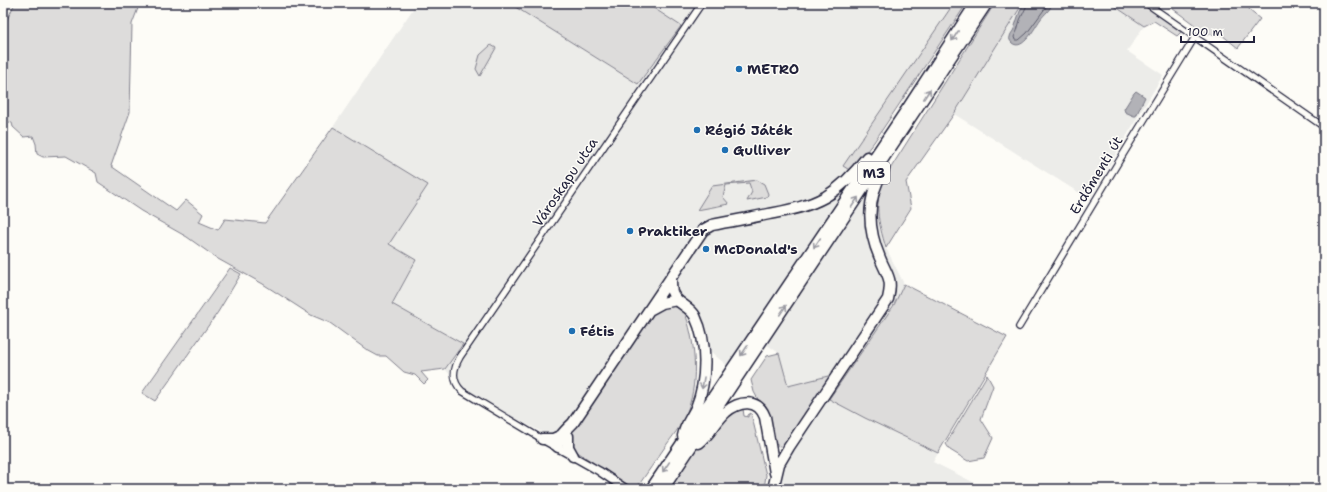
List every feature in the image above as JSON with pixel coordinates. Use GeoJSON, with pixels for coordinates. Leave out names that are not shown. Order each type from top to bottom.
{"type":"FeatureCollection","features":[{"type":"Feature","properties":{"kind":"highway","name":"M3"},"geometry":{"type":"LineString","coordinates":[[662,489],[685,448],[976,3]]}},
{"type":"Feature","properties":{"kind":"highway","name":"M3"},"geometry":{"type":"LineString","coordinates":[[651,489],[685,448],[912,116],[987,3]]}},
{"type":"Feature","properties":{"kind":"highway"},"geometry":{"type":"LineString","coordinates":[[558,448],[562,445],[565,436],[573,423],[700,233],[705,228],[712,225],[790,210],[820,200],[847,181],[894,122],[909,106]]}},
{"type":"Feature","properties":{"kind":"highway"},"geometry":{"type":"LineString","coordinates":[[773,461],[786,448],[888,299],[890,282],[889,275],[874,244],[870,204],[880,176],[906,134],[912,116]]}},
{"type":"Feature","properties":{"kind":"highway"},"geometry":{"type":"LineString","coordinates":[[671,277],[674,299]]}},
{"type":"Feature","properties":{"kind":"highway"},"geometry":{"type":"LineString","coordinates":[[662,291],[664,295],[688,307],[696,317],[702,340],[705,370],[701,392],[695,409],[684,429],[685,448],[703,440],[726,412],[741,404],[752,404],[762,410],[770,443],[775,477]]}},
{"type":"Feature","properties":{"kind":"highway"},"geometry":{"type":"LineString","coordinates":[[649,310],[674,299]]}},
{"type":"Feature","properties":{"kind":"highway"},"geometry":{"type":"LineString","coordinates":[[542,438],[553,439],[565,436]]}},
{"type":"Feature","properties":{"kind":"highway"},"geometry":{"type":"LineString","coordinates":[[565,436],[568,447],[573,456]]}},
{"type":"Feature","properties":{"kind":"highway"},"geometry":{"type":"LineString","coordinates":[[770,443],[776,448],[786,448]]}},
{"type":"Feature","properties":{"kind":"highway"},"geometry":{"type":"LineString","coordinates":[[773,489],[779,464],[786,448]]}},
{"type":"Feature","properties":{"kind":"street","name":"Városkapu utca"},"geometry":{"type":"LineString","coordinates":[[542,438],[462,390],[456,383],[454,370],[460,357],[702,3]]}},
{"type":"Feature","properties":{"kind":"street"},"geometry":{"type":"LineString","coordinates":[[1146,3],[1324,127]]}},
{"type":"Feature","properties":{"kind":"street","name":"Erdőmenti út"},"geometry":{"type":"LineString","coordinates":[[1019,327],[1195,37]]}},
{"type":"Feature","properties":{"kind":"street"},"geometry":{"type":"LineString","coordinates":[[542,438],[625,488]]}},
{"type":"Feature","properties":{"kind":"shaded area"},"geometry":{"type":"Polygon","coordinates":[[[15,3],[140,3],[132,24],[130,112],[111,166],[176,211],[186,200],[203,214],[199,222],[218,230],[225,219],[265,223],[333,127],[428,185],[389,244],[416,260],[392,304],[463,344],[445,369],[421,372],[428,380],[424,384],[415,375],[404,372],[386,356],[378,356],[367,350],[330,323],[311,315],[263,284],[218,259],[187,237],[141,211],[98,182],[96,173],[66,156],[43,157],[37,154],[33,136],[24,137],[13,127],[12,123],[3,120],[3,28],[15,3]]]}},
{"type":"Feature","properties":{"kind":"shaded area"},"geometry":{"type":"Polygon","coordinates":[[[417,3],[509,3],[638,84],[681,26],[646,3],[954,3],[844,166],[879,190],[878,223],[886,248],[904,284],[894,305],[841,382],[832,375],[788,386],[779,353],[760,340],[736,373],[705,347],[688,305],[659,286],[564,428],[547,435],[463,390],[445,369],[463,344],[392,304],[416,261],[389,244],[333,127],[417,3]]]}},
{"type":"Feature","properties":{"kind":"shaded area"},"geometry":{"type":"Polygon","coordinates":[[[509,3],[646,3],[681,26],[638,84],[509,3]]]}},
{"type":"Feature","properties":{"kind":"shaded area"},"geometry":{"type":"Polygon","coordinates":[[[954,3],[967,3],[874,142],[851,171],[843,166],[954,3]]]}},
{"type":"Feature","properties":{"kind":"shaded area"},"geometry":{"type":"Polygon","coordinates":[[[995,3],[1023,3],[954,114],[906,182],[911,208],[886,248],[878,212],[879,196],[885,177],[995,3]]]}},
{"type":"Feature","properties":{"kind":"shaded area"},"geometry":{"type":"Polygon","coordinates":[[[1023,3],[1110,3],[1144,26],[1127,51],[1163,75],[1089,199],[954,114],[1023,3]]]}},
{"type":"Feature","properties":{"kind":"shaded area"},"geometry":{"type":"Polygon","coordinates":[[[1110,3],[1141,3],[1183,30],[1177,36],[1154,21],[1144,26],[1110,3]]]}},
{"type":"Feature","properties":{"kind":"shaded area"},"geometry":{"type":"Polygon","coordinates":[[[1165,3],[1254,3],[1249,10],[1260,19],[1238,48],[1222,35],[1207,34],[1165,3]]]}},
{"type":"Feature","properties":{"kind":"shaded area"},"geometry":{"type":"Polygon","coordinates":[[[491,45],[496,48],[480,76],[476,69],[480,55],[491,45]]]}},
{"type":"Feature","properties":{"kind":"shaded area"},"geometry":{"type":"Polygon","coordinates":[[[757,180],[764,184],[768,194],[767,197],[747,201],[752,192],[749,183],[726,185],[723,197],[729,204],[697,210],[712,186],[757,180]]]}},
{"type":"Feature","properties":{"kind":"shaded area"},"geometry":{"type":"Polygon","coordinates":[[[230,268],[241,274],[218,312],[155,401],[142,393],[230,268]]]}},
{"type":"Feature","properties":{"kind":"shaded area"},"geometry":{"type":"Polygon","coordinates":[[[904,284],[1007,337],[938,453],[829,399],[894,305],[904,284]]]}},
{"type":"Feature","properties":{"kind":"shaded area"},"geometry":{"type":"Polygon","coordinates":[[[672,306],[684,310],[688,322],[693,347],[694,385],[686,414],[679,427],[636,489],[632,489],[576,451],[570,440],[572,431],[585,410],[640,327],[659,307],[672,306]]]}},
{"type":"Feature","properties":{"kind":"shaded area"},"geometry":{"type":"Polygon","coordinates":[[[779,353],[788,386],[832,375],[785,445],[779,446],[772,442],[751,380],[767,356],[779,353]]]}},
{"type":"Feature","properties":{"kind":"shaded area"},"geometry":{"type":"Polygon","coordinates":[[[987,375],[993,386],[981,419],[993,438],[984,458],[968,461],[950,450],[946,444],[987,375]]]}},
{"type":"Feature","properties":{"kind":"shaded area"},"geometry":{"type":"Polygon","coordinates":[[[829,399],[938,453],[933,462],[987,489],[780,489],[784,466],[829,399]]]}},
{"type":"Feature","properties":{"kind":"shaded area"},"geometry":{"type":"Polygon","coordinates":[[[743,409],[744,416],[748,417],[751,413],[766,475],[764,489],[670,489],[696,449],[723,421],[729,416],[743,409]]]}},
{"type":"Feature","properties":{"kind":"water"},"geometry":{"type":"Polygon","coordinates":[[[1024,3],[1052,3],[1049,10],[1028,38],[1024,42],[1016,45],[1011,42],[1010,35],[1014,29],[1024,3]]]}},
{"type":"Feature","properties":{"kind":"water"},"geometry":{"type":"Polygon","coordinates":[[[1136,91],[1145,97],[1136,116],[1134,116],[1125,112],[1124,109],[1136,91]]]}},
{"type":"Feature","properties":{"kind":"place","name":"METRO"},"geometry":{"type":"Point","coordinates":[739,69]}},
{"type":"Feature","properties":{"kind":"place","name":"Régió Játék"},"geometry":{"type":"Point","coordinates":[697,130]}},
{"type":"Feature","properties":{"kind":"place","name":"Gulliver"},"geometry":{"type":"Point","coordinates":[725,150]}},
{"type":"Feature","properties":{"kind":"place","name":"Praktiker"},"geometry":{"type":"Point","coordinates":[630,231]}},
{"type":"Feature","properties":{"kind":"place","name":"McDonald's"},"geometry":{"type":"Point","coordinates":[706,249]}},
{"type":"Feature","properties":{"kind":"place","name":"Fétis"},"geometry":{"type":"Point","coordinates":[572,331]}}]}
